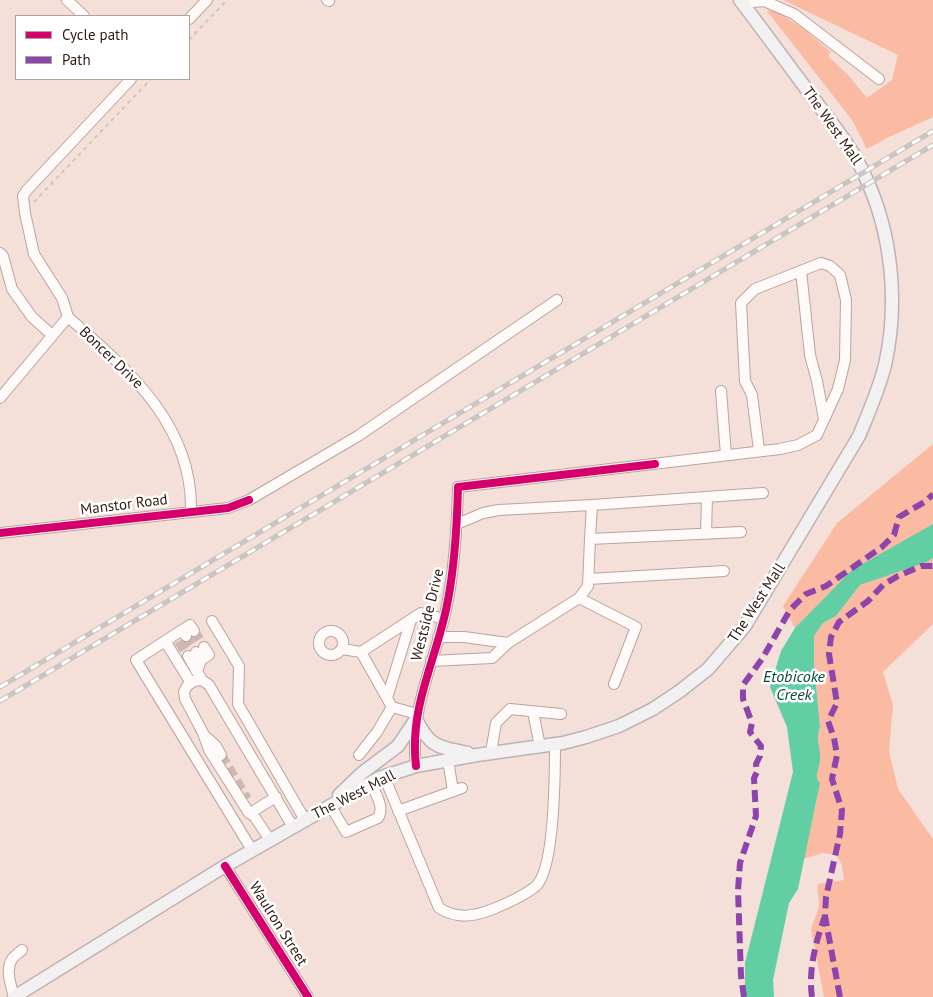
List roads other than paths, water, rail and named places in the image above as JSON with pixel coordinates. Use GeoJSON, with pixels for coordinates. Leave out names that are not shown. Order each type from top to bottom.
{"type":"FeatureCollection","features":[{"type":"Feature","properties":{"kind":"main road","name":"The West Mall"},"geometry":{"type":"LineString","coordinates":[[14,997],[225,866],[384,776],[416,766],[491,752],[556,744],[586,737],[619,726],[653,709],[708,669],[745,626],[851,449],[873,404],[885,363],[892,305],[891,272],[885,236],[865,175],[849,146],[741,1]]}},
{"type":"Feature","properties":{"kind":"main road"},"geometry":{"type":"LineString","coordinates":[[416,716],[421,730],[430,742],[442,748],[477,755]]}},
{"type":"Feature","properties":{"kind":"main road"},"geometry":{"type":"LineString","coordinates":[[328,806],[362,773],[398,746],[416,716]]}},
{"type":"Feature","properties":{"kind":"street"},"geometry":{"type":"LineString","coordinates":[[67,0],[83,15]]}},
{"type":"Feature","properties":{"kind":"street"},"geometry":{"type":"LineString","coordinates":[[190,18],[207,0]]}},
{"type":"Feature","properties":{"kind":"street"},"geometry":{"type":"LineString","coordinates":[[741,1],[764,2],[794,14],[879,79]]}},
{"type":"Feature","properties":{"kind":"street"},"geometry":{"type":"LineString","coordinates":[[0,398],[68,317],[62,298],[34,254],[29,237],[23,196],[130,80]]}},
{"type":"Feature","properties":{"kind":"street"},"geometry":{"type":"LineString","coordinates":[[0,253],[3,256],[12,289],[32,317],[52,335]]}},
{"type":"Feature","properties":{"kind":"street"},"geometry":{"type":"LineString","coordinates":[[721,391],[726,455],[798,445],[817,435],[838,389],[845,360],[846,300],[840,275],[830,266],[821,263],[755,289],[741,303],[745,381],[752,395],[759,450]]}},
{"type":"Feature","properties":{"kind":"street"},"geometry":{"type":"LineString","coordinates":[[801,271],[810,355],[824,419]]}},
{"type":"Feature","properties":{"kind":"street","name":"Manstor Road"},"geometry":{"type":"LineString","coordinates":[[0,532],[228,508],[249,500],[358,436],[557,300]]}},
{"type":"Feature","properties":{"kind":"street","name":"Boncer Drive"},"geometry":{"type":"LineString","coordinates":[[68,317],[124,366],[162,414],[185,462],[191,496],[190,511]]}},
{"type":"Feature","properties":{"kind":"street","name":"Westside Drive"},"geometry":{"type":"LineString","coordinates":[[416,766],[414,754],[416,716],[444,619],[454,566],[458,487],[726,455]]}},
{"type":"Feature","properties":{"kind":"street"},"geometry":{"type":"LineString","coordinates":[[457,524],[483,513],[499,510],[763,493]]}},
{"type":"Feature","properties":{"kind":"street"},"geometry":{"type":"LineString","coordinates":[[706,497],[706,534]]}},
{"type":"Feature","properties":{"kind":"street"},"geometry":{"type":"LineString","coordinates":[[431,661],[492,658],[508,643],[579,598],[588,586],[589,579],[592,505]]}},
{"type":"Feature","properties":{"kind":"street"},"geometry":{"type":"LineString","coordinates":[[590,539],[741,532]]}},
{"type":"Feature","properties":{"kind":"street"},"geometry":{"type":"LineString","coordinates":[[589,579],[724,570]]}},
{"type":"Feature","properties":{"kind":"street"},"geometry":{"type":"LineString","coordinates":[[579,598],[636,627],[614,684]]}},
{"type":"Feature","properties":{"kind":"street"},"geometry":{"type":"LineString","coordinates":[[342,649],[361,652],[421,613],[444,619]]}},
{"type":"Feature","properties":{"kind":"street"},"geometry":{"type":"LineString","coordinates":[[358,755],[377,732],[389,702],[411,620]]}},
{"type":"Feature","properties":{"kind":"street"},"geometry":{"type":"LineString","coordinates":[[212,621],[239,666],[238,704],[305,820]]}},
{"type":"Feature","properties":{"kind":"street"},"geometry":{"type":"LineString","coordinates":[[183,635],[165,641],[136,660],[252,850]]}},
{"type":"Feature","properties":{"kind":"street"},"geometry":{"type":"LineString","coordinates":[[438,637],[464,637],[508,643]]}},
{"type":"Feature","properties":{"kind":"street"},"geometry":{"type":"LineString","coordinates":[[165,641],[191,683]]}},
{"type":"Feature","properties":{"kind":"street"},"geometry":{"type":"LineString","coordinates":[[361,652],[389,702],[416,716]]}},
{"type":"Feature","properties":{"kind":"street"},"geometry":{"type":"LineString","coordinates":[[197,654],[200,676],[209,684],[293,827]]}},
{"type":"Feature","properties":{"kind":"street"},"geometry":{"type":"LineString","coordinates":[[200,676],[187,686],[184,692],[209,750],[249,813],[255,813],[276,797]]}},
{"type":"Feature","properties":{"kind":"street"},"geometry":{"type":"LineString","coordinates":[[491,752],[496,724],[510,709],[561,714]]}},
{"type":"Feature","properties":{"kind":"street"},"geometry":{"type":"LineString","coordinates":[[533,712],[540,746]]}},
{"type":"Feature","properties":{"kind":"street"},"geometry":{"type":"LineString","coordinates":[[203,734],[216,746],[221,755]]}},
{"type":"Feature","properties":{"kind":"street"},"geometry":{"type":"LineString","coordinates":[[384,776],[438,908],[450,915],[482,913],[512,902],[538,885],[547,863],[555,793],[556,744]]}},
{"type":"Feature","properties":{"kind":"street"},"geometry":{"type":"LineString","coordinates":[[398,811],[458,790],[448,760]]}},
{"type":"Feature","properties":{"kind":"street"},"geometry":{"type":"LineString","coordinates":[[328,806],[346,832],[378,818],[381,813],[381,807],[371,783]]}},
{"type":"Feature","properties":{"kind":"street"},"geometry":{"type":"LineString","coordinates":[[248,798],[270,840]]}},
{"type":"Feature","properties":{"kind":"street","name":"Waulron Street"},"geometry":{"type":"LineString","coordinates":[[225,866],[308,997]]}},
{"type":"Feature","properties":{"kind":"street"},"geometry":{"type":"LineString","coordinates":[[0,960],[12,958],[22,950]]}},
{"type":"Feature","properties":{"kind":"street"},"geometry":{"type":"LineString","coordinates":[[12,958],[9,977],[14,997]]}},
{"type":"Feature","properties":{"kind":"water","name":"Etobicoke Creek"},"geometry":{"type":"Polygon","coordinates":[[[933,524],[933,558],[927,562],[860,585],[836,616],[823,623],[814,636],[814,665],[820,727],[818,736],[820,763],[817,777],[820,783],[798,889],[789,903],[773,980],[774,997],[745,997],[745,963],[793,772],[787,727],[770,687],[781,651],[795,628],[852,570],[933,524]]]}},
{"type":"Feature","properties":{"kind":"tunnel"},"geometry":{"type":"LineString","coordinates":[[194,631],[204,647]]}},
{"type":"Feature","properties":{"kind":"tunnel"},"geometry":{"type":"LineString","coordinates":[[186,636],[196,652]]}},
{"type":"Feature","properties":{"kind":"tunnel"},"geometry":{"type":"LineString","coordinates":[[179,641],[188,656]]}},
{"type":"Feature","properties":{"kind":"tunnel"},"geometry":{"type":"LineString","coordinates":[[221,755],[247,799]]}},
{"type":"Feature","properties":{"kind":"railway"},"geometry":{"type":"LineString","coordinates":[[0,687],[933,131]]}},
{"type":"Feature","properties":{"kind":"railway"},"geometry":{"type":"LineString","coordinates":[[0,701],[933,145]]}}]}
